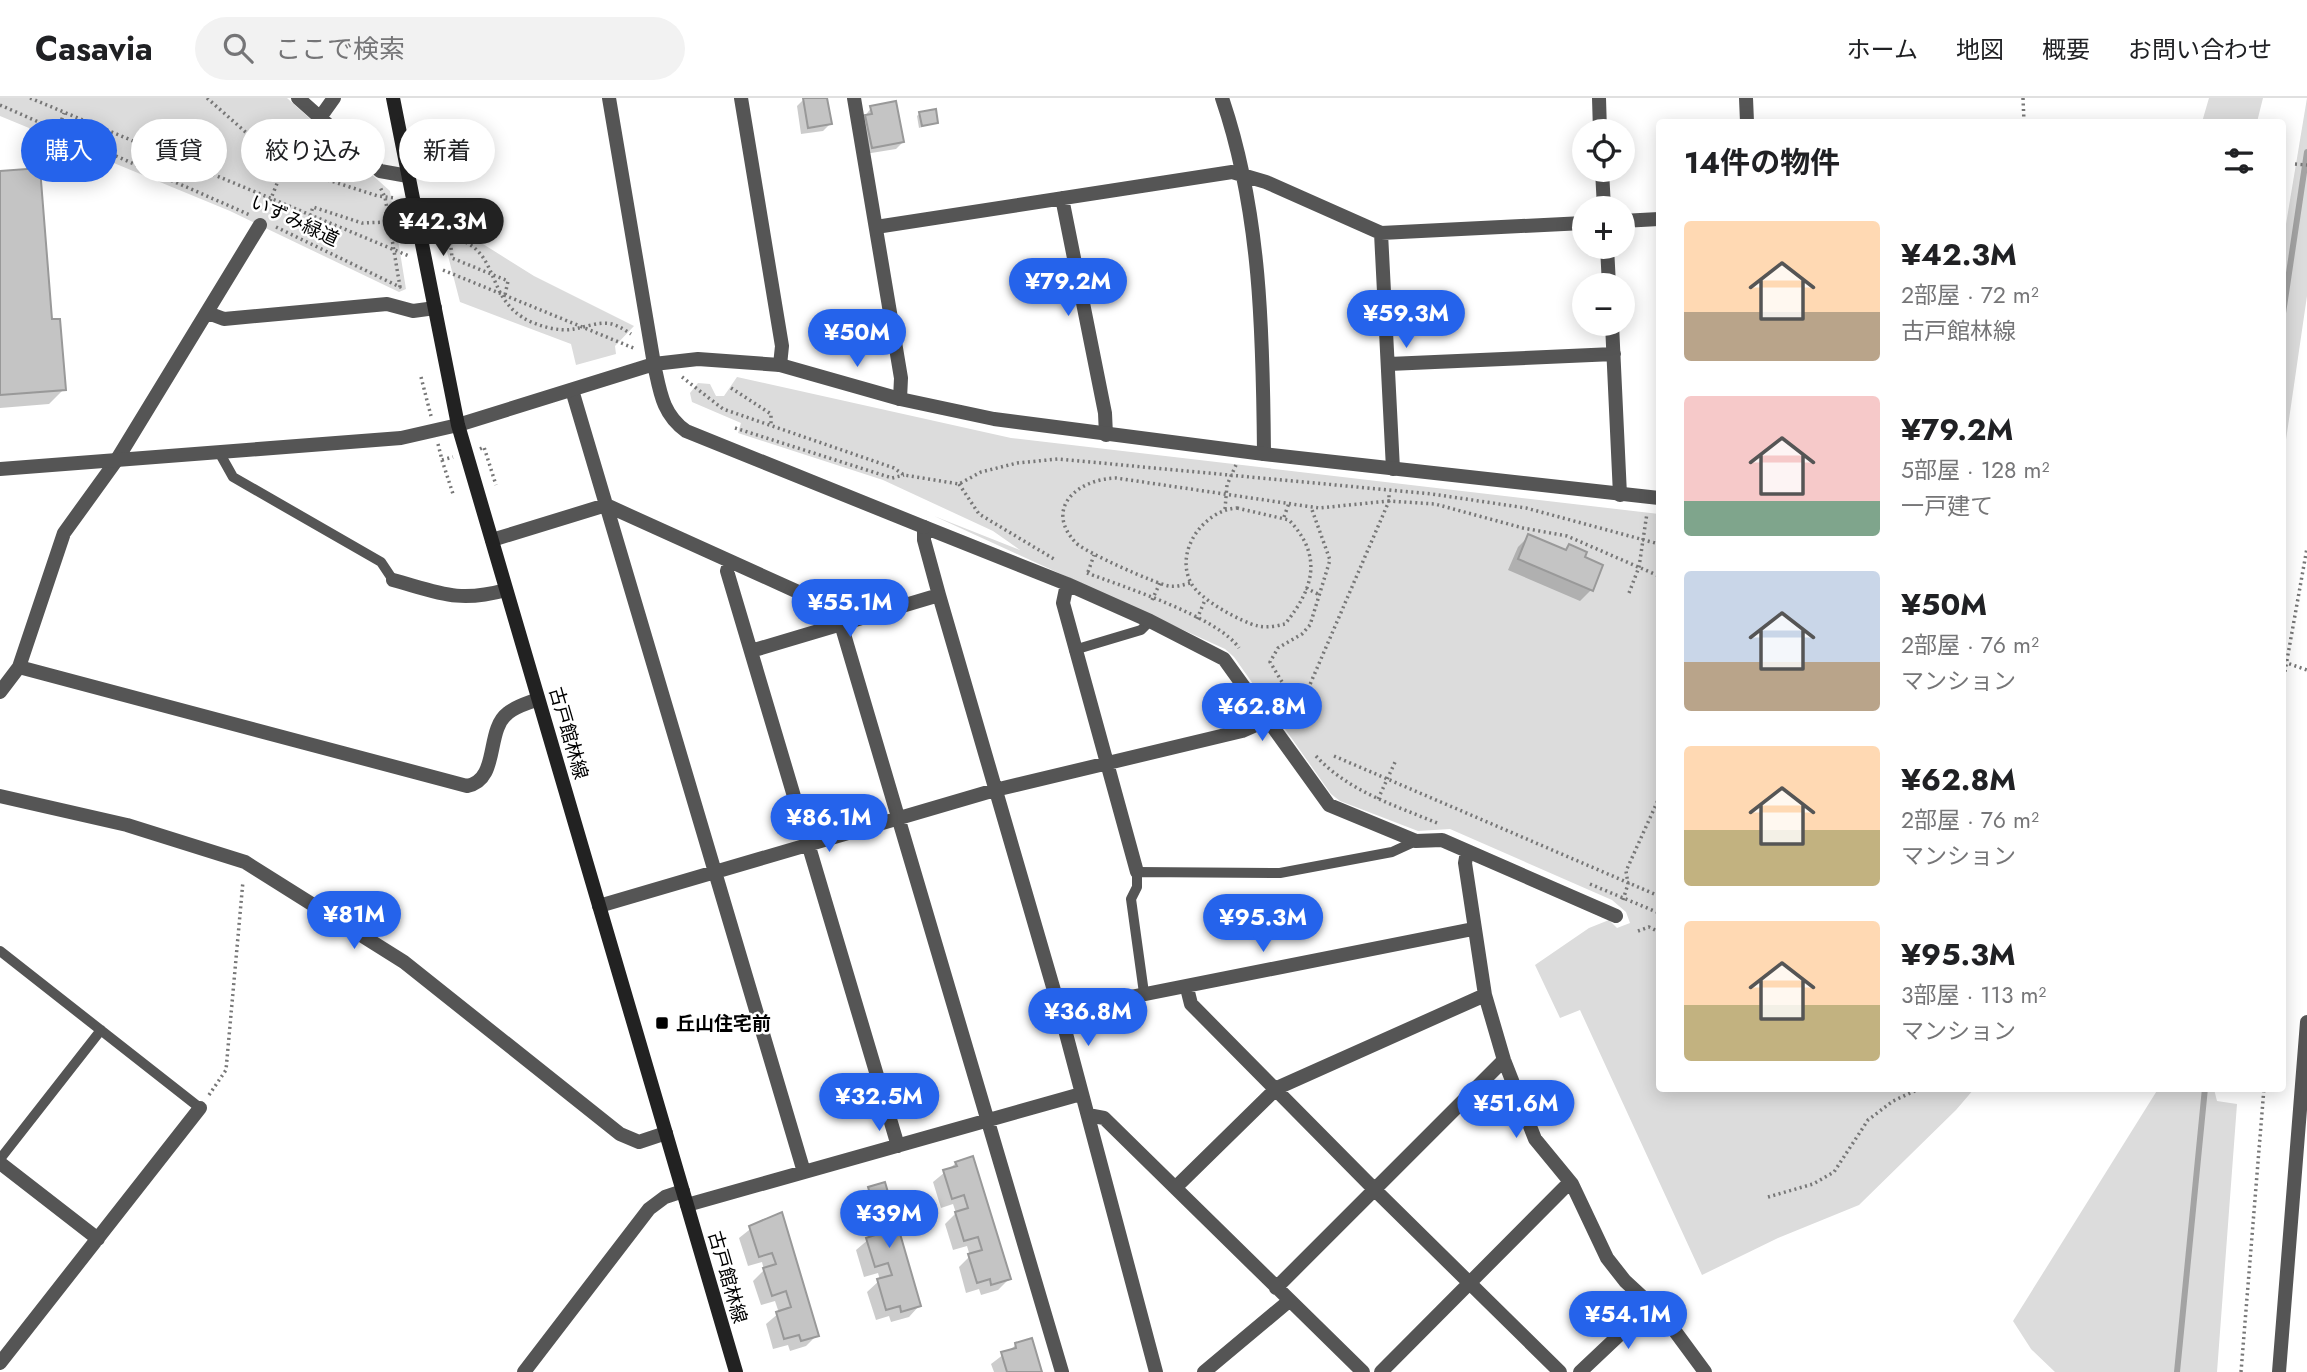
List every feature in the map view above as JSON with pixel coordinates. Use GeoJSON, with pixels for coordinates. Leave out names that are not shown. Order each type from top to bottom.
{"type":"FeatureCollection","features":[{"type":"Feature","properties":{"kind":"main road","name":"古戸館林線"},"geometry":{"type":"LineString","coordinates":[[393,98],[399,129]]}},
{"type":"Feature","properties":{"kind":"main road","name":"古戸館林線"},"geometry":{"type":"LineString","coordinates":[[409,182],[458,425],[736,1372]]}},
{"type":"Feature","properties":{"kind":"street"},"geometry":{"type":"LineString","coordinates":[[298,98],[380,171],[399,174]]}},
{"type":"Feature","properties":{"kind":"street"},"geometry":{"type":"LineString","coordinates":[[319,118],[334,98]]}},
{"type":"Feature","properties":{"kind":"street"},"geometry":{"type":"LineString","coordinates":[[609,98],[654,364],[664,408],[672,421],[685,430],[1067,584],[1150,621],[1224,659],[1329,806],[1416,841],[1443,840],[1618,911]]}},
{"type":"Feature","properties":{"kind":"street"},"geometry":{"type":"LineString","coordinates":[[741,98],[782,346],[780,365]]}},
{"type":"Feature","properties":{"kind":"street"},"geometry":{"type":"LineString","coordinates":[[854,98],[901,378],[900,399]]}},
{"type":"Feature","properties":{"kind":"street"},"geometry":{"type":"LineString","coordinates":[[1222,98],[1246,176],[1253,224],[1264,454]]}},
{"type":"Feature","properties":{"kind":"street"},"geometry":{"type":"LineString","coordinates":[[1599,98],[1600,119]]}},
{"type":"Feature","properties":{"kind":"street"},"geometry":{"type":"LineString","coordinates":[[1746,98],[1747,119]]}},
{"type":"Feature","properties":{"kind":"street"},"geometry":{"type":"LineString","coordinates":[[876,228],[1232,172],[1381,233],[1572,223]]}},
{"type":"Feature","properties":{"kind":"street"},"geometry":{"type":"LineString","coordinates":[[1062,198],[1105,413],[1106,435]]}},
{"type":"Feature","properties":{"kind":"street"},"geometry":{"type":"LineString","coordinates":[[1635,220],[1656,219]]}},
{"type":"Feature","properties":{"kind":"street"},"geometry":{"type":"LineString","coordinates":[[0,692],[19,667],[64,533],[116,461],[261,223]]}},
{"type":"Feature","properties":{"kind":"street"},"geometry":{"type":"LineString","coordinates":[[1381,233],[1393,469]]}},
{"type":"Feature","properties":{"kind":"street"},"geometry":{"type":"LineString","coordinates":[[208,313],[224,319],[387,304],[413,310],[435,308]]}},
{"type":"Feature","properties":{"kind":"street"},"geometry":{"type":"LineString","coordinates":[[1613,336],[1620,495]]}},
{"type":"Feature","properties":{"kind":"street"},"geometry":{"type":"LineString","coordinates":[[1389,363],[1614,354]]}},
{"type":"Feature","properties":{"kind":"street"},"geometry":{"type":"LineString","coordinates":[[0,469],[401,438],[458,425],[654,364],[698,359],[780,365],[900,399],[995,419],[1264,454],[1656,498]]}},
{"type":"Feature","properties":{"kind":"street"},"geometry":{"type":"LineString","coordinates":[[572,390],[804,1172]]}},
{"type":"Feature","properties":{"kind":"street"},"geometry":{"type":"LineString","coordinates":[[492,540],[606,505],[807,596],[841,624],[1062,1372]]}},
{"type":"Feature","properties":{"kind":"street"},"geometry":{"type":"LineString","coordinates":[[924,527],[939,595],[1060,1011],[1156,1372]]}},
{"type":"Feature","properties":{"kind":"street"},"geometry":{"type":"LineString","coordinates":[[730,561],[727,571],[898,1146]]}},
{"type":"Feature","properties":{"kind":"street"},"geometry":{"type":"LineString","coordinates":[[393,580],[460,598],[476,598],[506,590]]}},
{"type":"Feature","properties":{"kind":"street"},"geometry":{"type":"LineString","coordinates":[[1067,584],[1063,603],[1074,650],[1136,872]]}},
{"type":"Feature","properties":{"kind":"street"},"geometry":{"type":"LineString","coordinates":[[751,652],[939,595]]}},
{"type":"Feature","properties":{"kind":"street"},"geometry":{"type":"LineString","coordinates":[[19,667],[467,786],[476,784],[484,776],[498,727],[507,713],[538,699]]}},
{"type":"Feature","properties":{"kind":"street"},"geometry":{"type":"LineString","coordinates":[[599,906],[995,790],[1242,731],[1267,720]]}},
{"type":"Feature","properties":{"kind":"street"},"geometry":{"type":"LineString","coordinates":[[0,796],[127,825],[245,862],[404,962],[620,1135],[639,1142],[666,1133]]}},
{"type":"Feature","properties":{"kind":"street"},"geometry":{"type":"LineString","coordinates":[[1467,852],[1465,863],[1473,929],[1485,995],[1504,1060],[1535,1139],[1572,1184],[1607,1258],[1625,1281],[1666,1319],[1705,1372]]}},
{"type":"Feature","properties":{"kind":"street"},"geometry":{"type":"LineString","coordinates":[[1060,1011],[1144,993],[1187,988],[1473,929]]}},
{"type":"Feature","properties":{"kind":"street"},"geometry":{"type":"LineString","coordinates":[[1187,988],[1191,1003],[1375,1191],[1560,1372]]}},
{"type":"Feature","properties":{"kind":"street"},"geometry":{"type":"LineString","coordinates":[[1175,1187],[1277,1088],[1485,995]]}},
{"type":"Feature","properties":{"kind":"street"},"geometry":{"type":"LineString","coordinates":[[2279,1372],[2307,1022]]}},
{"type":"Feature","properties":{"kind":"street"},"geometry":{"type":"LineString","coordinates":[[1276,1288],[1504,1060]]}},
{"type":"Feature","properties":{"kind":"street"},"geometry":{"type":"LineString","coordinates":[[687,1205],[1081,1094]]}},
{"type":"Feature","properties":{"kind":"street"},"geometry":{"type":"LineString","coordinates":[[0,1363],[200,1108]]}},
{"type":"Feature","properties":{"kind":"street"},"geometry":{"type":"LineString","coordinates":[[1088,1115],[1104,1118],[1363,1372]]}},
{"type":"Feature","properties":{"kind":"street"},"geometry":{"type":"LineString","coordinates":[[0,1161],[98,1239]]}},
{"type":"Feature","properties":{"kind":"street"},"geometry":{"type":"LineString","coordinates":[[1381,1372],[1566,1186],[1572,1184]]}},
{"type":"Feature","properties":{"kind":"street"},"geometry":{"type":"LineString","coordinates":[[524,1372],[649,1209],[665,1197],[683,1191]]}},
{"type":"Feature","properties":{"kind":"street"},"geometry":{"type":"LineString","coordinates":[[1204,1372],[1289,1301]]}},
{"type":"Feature","properties":{"kind":"street"},"geometry":{"type":"LineString","coordinates":[[1580,1372],[1650,1306]]}},
{"type":"Feature","properties":{"kind":"lane"},"geometry":{"type":"LineString","coordinates":[[219,453],[233,477],[381,562],[393,580]]}},
{"type":"Feature","properties":{"kind":"lane"},"geometry":{"type":"LineString","coordinates":[[1074,650],[1141,630],[1150,621]]}},
{"type":"Feature","properties":{"kind":"lane"},"geometry":{"type":"LineString","coordinates":[[1144,993],[1131,899],[1137,887],[1136,872],[1280,873],[1392,852],[1416,841]]}},
{"type":"Feature","properties":{"kind":"lane"},"geometry":{"type":"LineString","coordinates":[[0,951],[200,1108]]}},
{"type":"Feature","properties":{"kind":"lane"},"geometry":{"type":"LineString","coordinates":[[0,1161],[101,1030]]}},
{"type":"Feature","properties":{"kind":"path"},"geometry":{"type":"LineString","coordinates":[[30,98],[415,258]]}},
{"type":"Feature","properties":{"kind":"path"},"geometry":{"type":"LineString","coordinates":[[207,98],[241,128]]}},
{"type":"Feature","properties":{"kind":"path"},"geometry":{"type":"LineString","coordinates":[[2023,98],[2024,119]]}},
{"type":"Feature","properties":{"kind":"path","name":"いずみ緑道"},"geometry":{"type":"LineString","coordinates":[[0,105],[32,119]]}},
{"type":"Feature","properties":{"kind":"path"},"geometry":{"type":"LineString","coordinates":[[62,119],[64,113]]}},
{"type":"Feature","properties":{"kind":"path","name":"いずみ緑道"},"geometry":{"type":"LineString","coordinates":[[117,157],[400,287],[385,197],[375,182]]}},
{"type":"Feature","properties":{"kind":"path"},"geometry":{"type":"LineString","coordinates":[[2295,164],[2307,165]]}},
{"type":"Feature","properties":{"kind":"path"},"geometry":{"type":"LineString","coordinates":[[261,223],[278,182]]}},
{"type":"Feature","properties":{"kind":"path"},"geometry":{"type":"LineString","coordinates":[[336,182],[395,198]]}},
{"type":"Feature","properties":{"kind":"path"},"geometry":{"type":"LineString","coordinates":[[310,216],[313,207],[362,223],[389,222]]}},
{"type":"Feature","properties":{"kind":"path"},"geometry":{"type":"LineString","coordinates":[[439,236],[450,237],[478,248],[489,263],[506,303],[525,320],[571,330],[611,324],[635,336],[634,344],[621,349]]}},
{"type":"Feature","properties":{"kind":"path"},"geometry":{"type":"LineString","coordinates":[[450,237],[453,258],[508,281],[505,295]]}},
{"type":"Feature","properties":{"kind":"path"},"geometry":{"type":"LineString","coordinates":[[441,269],[642,351]]}},
{"type":"Feature","properties":{"kind":"path"},"geometry":{"type":"LineString","coordinates":[[675,372],[723,409],[894,468],[904,475]]}},
{"type":"Feature","properties":{"kind":"path"},"geometry":{"type":"LineString","coordinates":[[421,377],[429,408]]}},
{"type":"Feature","properties":{"kind":"path"},"geometry":{"type":"LineString","coordinates":[[731,388],[771,414],[771,426]]}},
{"type":"Feature","properties":{"kind":"path"},"geometry":{"type":"LineString","coordinates":[[735,428],[892,478],[904,475],[959,484],[981,472],[1017,463],[1058,459],[1234,475],[1525,509],[1656,543]]}},
{"type":"Feature","properties":{"kind":"path"},"geometry":{"type":"LineString","coordinates":[[484,447],[496,485]]}},
{"type":"Feature","properties":{"kind":"path"},"geometry":{"type":"LineString","coordinates":[[442,460],[453,494]]}},
{"type":"Feature","properties":{"kind":"path"},"geometry":{"type":"LineString","coordinates":[[1225,509],[1226,493],[1236,463]]}},
{"type":"Feature","properties":{"kind":"path"},"geometry":{"type":"LineString","coordinates":[[1116,466],[1116,478]]}},
{"type":"Feature","properties":{"kind":"path"},"geometry":{"type":"LineString","coordinates":[[1190,583],[1167,586],[1094,555],[1073,541],[1066,526],[1065,511],[1069,498],[1085,482],[1116,478],[1311,507],[1389,500],[1434,504],[1523,528],[1567,536],[1656,575]]}},
{"type":"Feature","properties":{"kind":"path"},"geometry":{"type":"LineString","coordinates":[[959,484],[979,514],[1056,560]]}},
{"type":"Feature","properties":{"kind":"path"},"geometry":{"type":"LineString","coordinates":[[1289,722],[1299,710],[1389,500],[1389,492]]}},
{"type":"Feature","properties":{"kind":"path"},"geometry":{"type":"LineString","coordinates":[[1284,517],[1289,503]]}},
{"type":"Feature","properties":{"kind":"path"},"geometry":{"type":"LineString","coordinates":[[1299,710],[1272,667],[1271,659],[1278,648],[1302,634],[1310,625],[1330,560],[1311,507]]}},
{"type":"Feature","properties":{"kind":"path"},"geometry":{"type":"LineString","coordinates":[[1225,509],[1284,517],[1301,532],[1313,562],[1296,611],[1285,624],[1258,626],[1205,600],[1190,583],[1187,561],[1202,524],[1225,509]]}},
{"type":"Feature","properties":{"kind":"path"},"geometry":{"type":"LineString","coordinates":[[1629,593],[1640,567],[1646,541],[1647,513]]}},
{"type":"Feature","properties":{"kind":"path"},"geometry":{"type":"LineString","coordinates":[[2286,648],[2307,548]]}},
{"type":"Feature","properties":{"kind":"path"},"geometry":{"type":"LineString","coordinates":[[1087,573],[1094,555]]}},
{"type":"Feature","properties":{"kind":"path"},"geometry":{"type":"LineString","coordinates":[[1077,569],[1229,635],[1242,653]]}},
{"type":"Feature","properties":{"kind":"path"},"geometry":{"type":"LineString","coordinates":[[1306,588],[1320,596]]}},
{"type":"Feature","properties":{"kind":"path"},"geometry":{"type":"LineString","coordinates":[[1197,619],[1205,600]]}},
{"type":"Feature","properties":{"kind":"path"},"geometry":{"type":"LineString","coordinates":[[2286,663],[2307,670]]}},
{"type":"Feature","properties":{"kind":"path"},"geometry":{"type":"LineString","coordinates":[[1281,710],[1295,731]]}},
{"type":"Feature","properties":{"kind":"path"},"geometry":{"type":"LineString","coordinates":[[1310,750],[1340,778],[1378,799],[1448,827]]}},
{"type":"Feature","properties":{"kind":"path"},"geometry":{"type":"LineString","coordinates":[[1334,756],[1656,895]]}},
{"type":"Feature","properties":{"kind":"path"},"geometry":{"type":"LineString","coordinates":[[1378,799],[1396,760]]}},
{"type":"Feature","properties":{"kind":"path"},"geometry":{"type":"LineString","coordinates":[[1618,911],[1628,884],[1626,871],[1656,805]]}},
{"type":"Feature","properties":{"kind":"path"},"geometry":{"type":"LineString","coordinates":[[200,1108],[226,1070],[245,862]]}},
{"type":"Feature","properties":{"kind":"path"},"geometry":{"type":"LineString","coordinates":[[1587,883],[1656,912]]}},
{"type":"Feature","properties":{"kind":"path"},"geometry":{"type":"LineString","coordinates":[[1638,931],[1649,927],[1656,930]]}},
{"type":"Feature","properties":{"kind":"path"},"geometry":{"type":"LineString","coordinates":[[1768,1197],[1813,1184],[1834,1172],[1877,1112],[1912,1092]]}},
{"type":"Feature","properties":{"kind":"path"},"geometry":{"type":"LineString","coordinates":[[2241,1372],[2264,1092]]}},
{"type":"Feature","properties":{"kind":"shaded area"},"geometry":{"type":"Polygon","coordinates":[[[0,98],[287,98],[310,119],[241,119],[241,182],[380,182],[390,191],[406,289],[399,292],[230,211],[160,182],[227,182],[227,119],[131,119],[131,170],[117,164],[117,119],[21,119],[21,125],[0,116],[0,98]]]}},
{"type":"Feature","properties":{"kind":"shaded area"},"geometry":{"type":"Polygon","coordinates":[[[2209,98],[2263,98],[2258,119],[2203,119],[2209,98]]]}},
{"type":"Feature","properties":{"kind":"shaded area"},"geometry":{"type":"Polygon","coordinates":[[[2307,98],[2307,296],[2286,440],[2286,224],[2307,98]]]}},
{"type":"Feature","properties":{"kind":"shaded area"},"geometry":{"type":"Polygon","coordinates":[[[439,221],[467,234],[534,276],[634,326],[615,346],[616,354],[576,365],[571,344],[460,302],[439,221]]]}},
{"type":"Feature","properties":{"kind":"shaded area"},"geometry":{"type":"Polygon","coordinates":[[[737,377],[1011,438],[1656,514],[1656,1092],[1971,1092],[1859,1205],[1778,1238],[1702,1275],[1580,1010],[1560,1018],[1535,965],[1589,928],[1609,920],[1617,928],[1630,923],[1626,912],[1612,900],[1450,829],[1418,831],[1340,801],[1331,794],[1234,657],[1225,649],[934,516],[1020,550],[993,531],[883,480],[738,433],[741,423],[692,402],[690,393],[698,383],[710,384],[716,396],[724,396],[737,377]]]}},
{"type":"Feature","properties":{"kind":"shaded area"},"geometry":{"type":"Polygon","coordinates":[[[2156,1092],[2215,1092],[2217,1101],[2237,1104],[2217,1372],[2055,1372],[2031,1349],[2013,1321],[2156,1092]]]}},
{"type":"Feature","properties":{"kind":"building"},"geometry":{"type":"Polygon","coordinates":[[[803,98],[827,98],[832,124],[808,128],[803,98]]]}},
{"type":"Feature","properties":{"kind":"building"},"geometry":{"type":"Polygon","coordinates":[[[896,101],[904,142],[872,148],[865,115],[872,114],[870,106],[896,101]]]}},
{"type":"Feature","properties":{"kind":"building"},"geometry":{"type":"Polygon","coordinates":[[[936,109],[938,123],[922,126],[919,112],[936,109]]]}},
{"type":"Feature","properties":{"kind":"building"},"geometry":{"type":"Polygon","coordinates":[[[21,169],[21,182],[41,182],[52,319],[60,319],[66,390],[0,395],[0,171],[21,169]]]}},
{"type":"Feature","properties":{"kind":"building"},"geometry":{"type":"Polygon","coordinates":[[[1528,534],[1566,550],[1569,544],[1587,552],[1585,557],[1603,565],[1593,591],[1518,559],[1528,534]]]}},
{"type":"Feature","properties":{"kind":"building"},"geometry":{"type":"Polygon","coordinates":[[[973,1156],[1011,1279],[991,1285],[990,1279],[977,1283],[968,1254],[982,1250],[978,1237],[964,1241],[955,1212],[968,1208],[964,1195],[952,1199],[943,1170],[957,1166],[955,1162],[973,1156]]]}},
{"type":"Feature","properties":{"kind":"building"},"geometry":{"type":"Polygon","coordinates":[[[885,1182],[921,1306],[901,1312],[900,1306],[886,1310],[877,1279],[892,1275],[888,1263],[875,1267],[866,1238],[881,1233],[877,1219],[864,1223],[856,1197],[870,1194],[868,1187],[885,1182]]]}},
{"type":"Feature","properties":{"kind":"building"},"geometry":{"type":"Polygon","coordinates":[[[782,1212],[819,1336],[801,1341],[799,1335],[784,1339],[776,1312],[791,1307],[786,1291],[772,1296],[763,1268],[776,1264],[772,1253],[759,1257],[749,1226],[782,1212]]]}},
{"type":"Feature","properties":{"kind":"building"},"geometry":{"type":"Polygon","coordinates":[[[1032,1338],[1042,1372],[1007,1372],[1001,1352],[1016,1348],[1015,1343],[1032,1338]]]}},
{"type":"Feature","properties":{"kind":"waterway"},"geometry":{"type":"LineString","coordinates":[[2286,293],[2307,152]]}},
{"type":"Feature","properties":{"kind":"waterway"},"geometry":{"type":"LineString","coordinates":[[2177,1372],[2205,1092]]}},
{"type":"Feature","properties":{"kind":"place","name":"丘山住宅前"},"geometry":{"type":"Point","coordinates":[662,1023]}}]}
